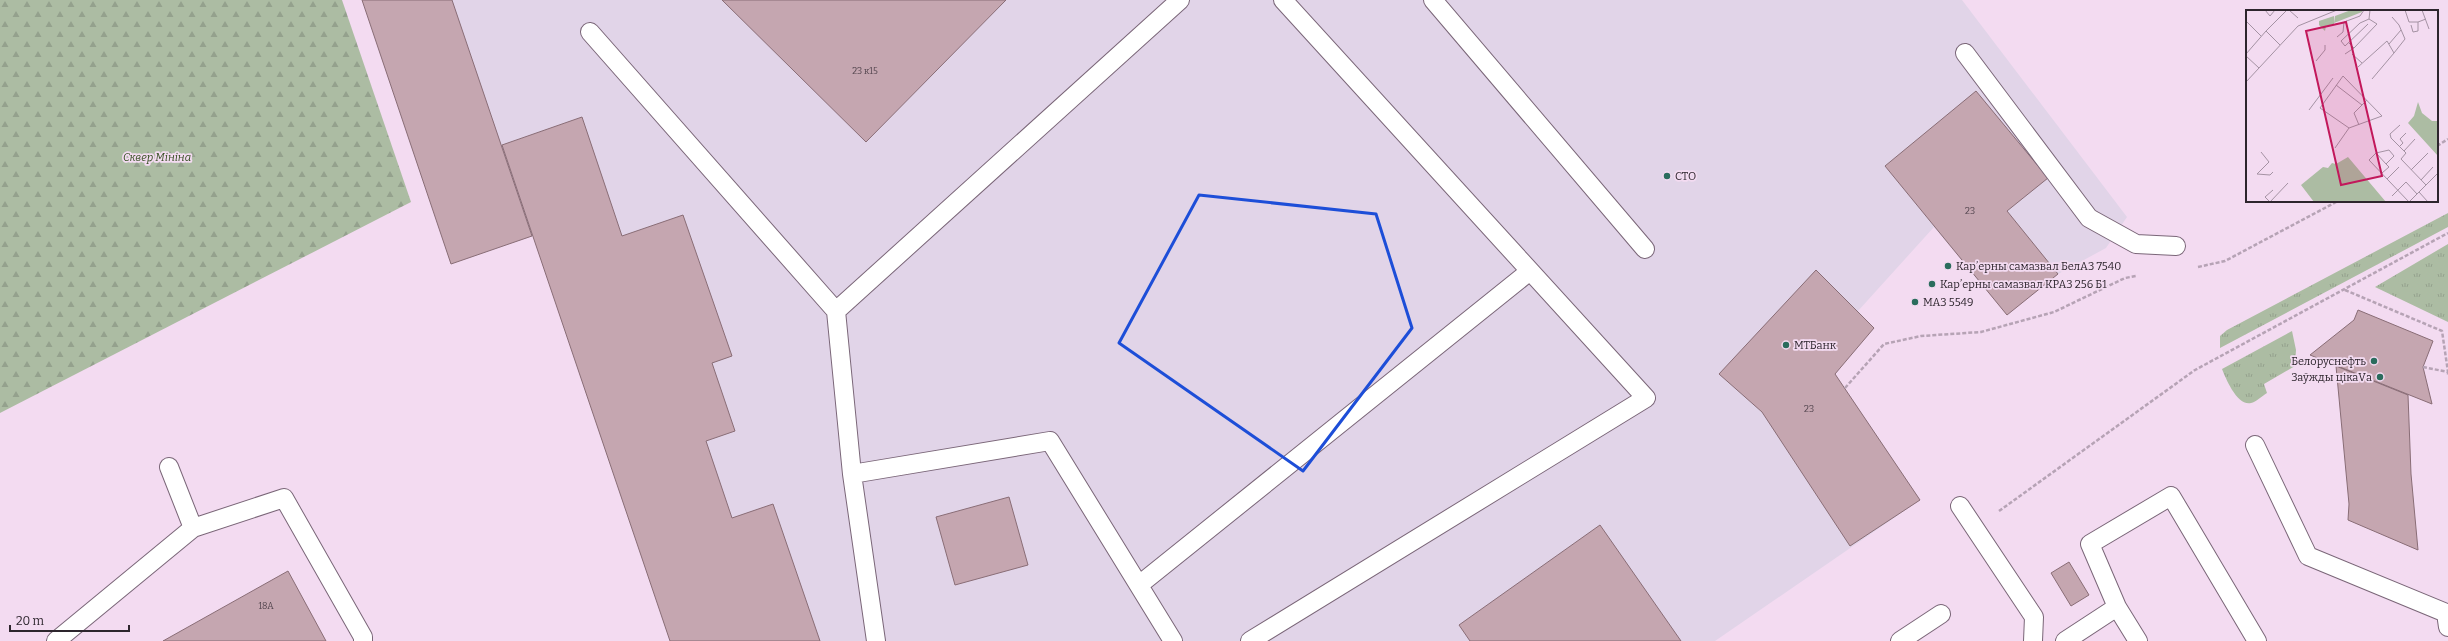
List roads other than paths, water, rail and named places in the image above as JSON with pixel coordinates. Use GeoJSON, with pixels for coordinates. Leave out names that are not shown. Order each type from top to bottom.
{"type":"FeatureCollection","features":[{"type":"Feature","properties":{"kind":"lane"},"geometry":{"type":"LineString","coordinates":[[836,311],[1180,0]]}},
{"type":"Feature","properties":{"kind":"lane"},"geometry":{"type":"LineString","coordinates":[[1250,641],[1646,398],[1283,0]]}},
{"type":"Feature","properties":{"kind":"lane"},"geometry":{"type":"LineString","coordinates":[[1433,0],[1645,249]]}},
{"type":"Feature","properties":{"kind":"lane"},"geometry":{"type":"LineString","coordinates":[[590,32],[836,311],[852,474],[876,641]]}},
{"type":"Feature","properties":{"kind":"lane"},"geometry":{"type":"LineString","coordinates":[[1965,53],[2089,218],[2136,244],[2176,246]]}},
{"type":"Feature","properties":{"kind":"lane"},"geometry":{"type":"LineString","coordinates":[[1139,585],[1530,271]]}},
{"type":"Feature","properties":{"kind":"lane"},"geometry":{"type":"LineString","coordinates":[[852,474],[1050,440],[1173,641]]}},
{"type":"Feature","properties":{"kind":"lane"},"geometry":{"type":"LineString","coordinates":[[2256,445],[2308,556],[2446,613],[2448,627]]}},
{"type":"Feature","properties":{"kind":"lane"},"geometry":{"type":"LineString","coordinates":[[169,467],[193,528]]}},
{"type":"Feature","properties":{"kind":"lane"},"geometry":{"type":"LineString","coordinates":[[2138,641],[2117,607],[2090,544],[2171,496],[2257,641]]}},
{"type":"Feature","properties":{"kind":"lane"},"geometry":{"type":"LineString","coordinates":[[56,641],[193,528],[284,498],[361,640]]}},
{"type":"Feature","properties":{"kind":"lane"},"geometry":{"type":"LineString","coordinates":[[1960,506],[2034,617],[2033,641]]}},
{"type":"Feature","properties":{"kind":"lane"},"geometry":{"type":"LineString","coordinates":[[2065,641],[2117,607]]}},
{"type":"Feature","properties":{"kind":"lane"},"geometry":{"type":"LineString","coordinates":[[1900,641],[1941,614]]}},
{"type":"Feature","properties":{"kind":"place","name":"СТО"},"geometry":{"type":"Point","coordinates":[1667,176]}},
{"type":"Feature","properties":{"kind":"place","name":"Карʼерны самазвал БелАЗ 7540"},"geometry":{"type":"Point","coordinates":[1948,266]}},
{"type":"Feature","properties":{"kind":"place","name":"Карʼерны самазвал КРАЗ 256 Б1"},"geometry":{"type":"Point","coordinates":[1932,284]}},
{"type":"Feature","properties":{"kind":"place","name":"МАЗ 5549"},"geometry":{"type":"Point","coordinates":[1915,302]}},
{"type":"Feature","properties":{"kind":"place","name":"МТБанк"},"geometry":{"type":"Point","coordinates":[1786,345]}},
{"type":"Feature","properties":{"kind":"place","name":"Белоруснефть"},"geometry":{"type":"Point","coordinates":[2374,361]}},
{"type":"Feature","properties":{"kind":"place","name":"Заўжды цікаVа"},"geometry":{"type":"Point","coordinates":[2380,377]}},
{"type":"Feature","properties":{"kind":"park label","name":"Сквер Мініна"},"geometry":{"type":"Point","coordinates":[157,157]}}]}
